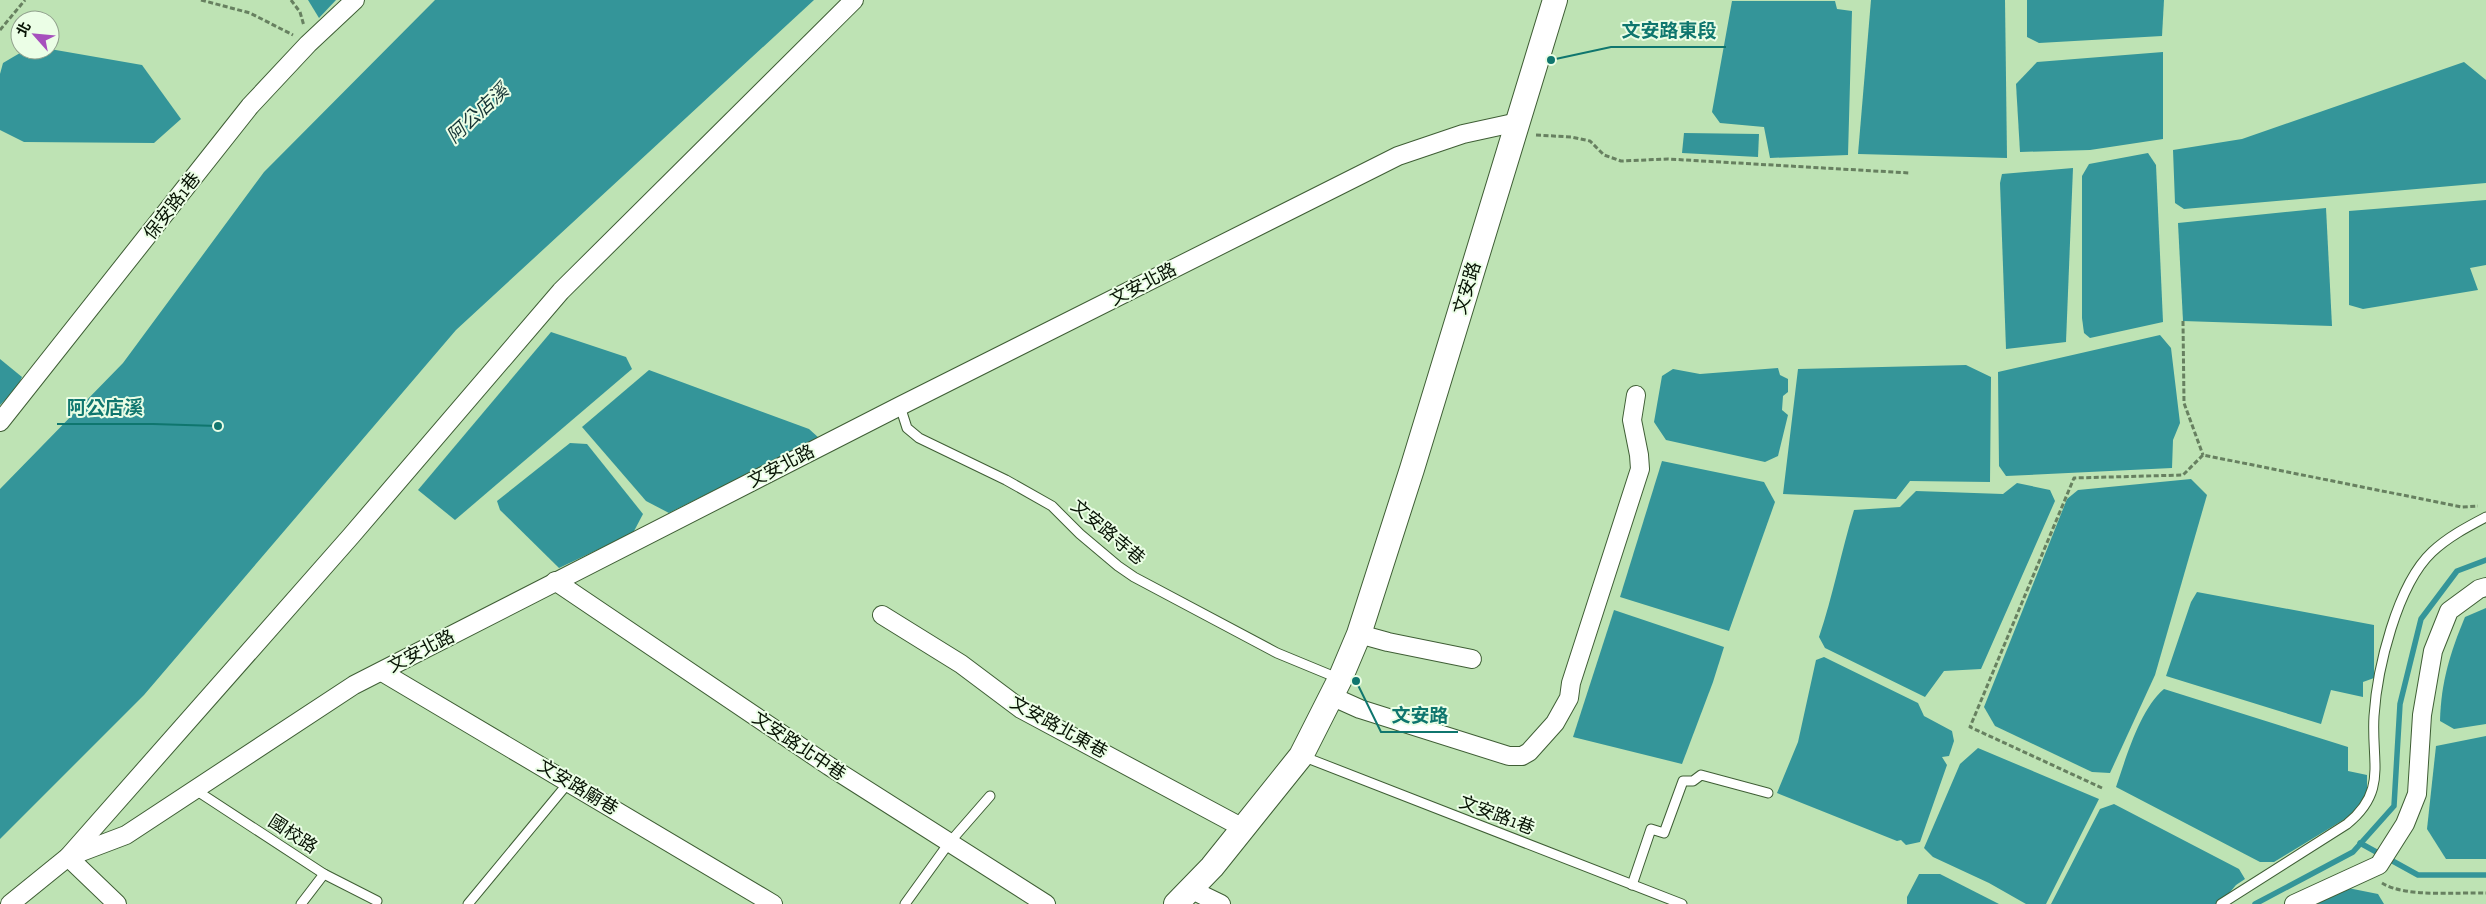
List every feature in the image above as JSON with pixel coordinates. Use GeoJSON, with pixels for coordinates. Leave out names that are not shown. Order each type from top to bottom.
{"type":"FeatureCollection","features":[{"type":"Feature","properties":{"kind":"street","name":"保安路1巷"},"geometry":{"type":"LineString","coordinates":[[0,422],[250,106],[308,44],[356,0]]}},
{"type":"Feature","properties":{"kind":"street"},"geometry":{"type":"LineString","coordinates":[[10,904],[68,857],[345,544],[561,291],[854,0]]}},
{"type":"Feature","properties":{"kind":"street","name":"文安路"},"geometry":{"type":"LineString","coordinates":[[1183,897],[1212,867],[1301,756],[1335,688],[1358,634],[1555,0]]}},
{"type":"Feature","properties":{"kind":"street","name":"文安北路"},"geometry":{"type":"LineString","coordinates":[[68,857],[126,834],[354,685],[900,406],[1398,156],[1463,134],[1516,128]]}},
{"type":"Feature","properties":{"kind":"street"},"geometry":{"type":"LineString","coordinates":[[1335,688],[1360,709],[1509,756],[1522,756],[1533,748],[1555,723],[1569,698],[1571,683],[1640,469],[1640,455],[1632,420],[1636,395]]}},
{"type":"Feature","properties":{"kind":"street","name":"文安路北中巷"},"geometry":{"type":"LineString","coordinates":[[556,581],[829,766],[1046,904]]}},
{"type":"Feature","properties":{"kind":"street"},"geometry":{"type":"LineString","coordinates":[[2294,904],[2371,868],[2391,846],[2404,824],[2417,794],[2422,715],[2433,651],[2450,611],[2479,589],[2486,587]]}},
{"type":"Feature","properties":{"kind":"street","name":"文安路北東巷"},"geometry":{"type":"LineString","coordinates":[[882,615],[961,664],[1021,709],[1244,828]]}},
{"type":"Feature","properties":{"kind":"street"},"geometry":{"type":"LineString","coordinates":[[1358,634],[1472,659]]}},
{"type":"Feature","properties":{"kind":"street","name":"文安路廟巷"},"geometry":{"type":"LineString","coordinates":[[382,672],[570,782],[772,904]]}},
{"type":"Feature","properties":{"kind":"street"},"geometry":{"type":"LineString","coordinates":[[68,857],[118,904]]}},
{"type":"Feature","properties":{"kind":"street"},"geometry":{"type":"LineString","coordinates":[[1183,897],[1221,904]]}},
{"type":"Feature","properties":{"kind":"lane","name":"文安路寺巷"},"geometry":{"type":"LineString","coordinates":[[900,406],[906,428],[919,438],[1006,480],[1052,506],[1080,534],[1134,577],[1277,653],[1335,688]]}},
{"type":"Feature","properties":{"kind":"lane"},"geometry":{"type":"LineString","coordinates":[[2221,904],[2347,824],[2362,812],[2371,798],[2374,785],[2374,716],[2378,682],[2393,622],[2402,599],[2413,576],[2431,553],[2456,533],[2486,517]]}},
{"type":"Feature","properties":{"kind":"lane","name":"文安路1巷"},"geometry":{"type":"LineString","coordinates":[[1301,756],[1682,904]]}},
{"type":"Feature","properties":{"kind":"lane"},"geometry":{"type":"LineString","coordinates":[[1632,885],[1651,830],[1664,833],[1683,781],[1694,781],[1701,775],[1768,793]]}},
{"type":"Feature","properties":{"kind":"lane"},"geometry":{"type":"LineString","coordinates":[[468,904],[570,782]]}},
{"type":"Feature","properties":{"kind":"lane","name":"國校路"},"geometry":{"type":"LineString","coordinates":[[194,789],[324,874],[377,903]]}},
{"type":"Feature","properties":{"kind":"lane"},"geometry":{"type":"LineString","coordinates":[[905,904],[949,843],[990,796]]}},
{"type":"Feature","properties":{"kind":"lane"},"geometry":{"type":"LineString","coordinates":[[301,904],[324,874]]}},
{"type":"Feature","properties":{"kind":"path"},"geometry":{"type":"LineString","coordinates":[[0,30],[25,0]]}},
{"type":"Feature","properties":{"kind":"path"},"geometry":{"type":"LineString","coordinates":[[201,0],[250,13],[308,44]]}},
{"type":"Feature","properties":{"kind":"path"},"geometry":{"type":"LineString","coordinates":[[291,0],[300,12],[308,44]]}},
{"type":"Feature","properties":{"kind":"path"},"geometry":{"type":"LineString","coordinates":[[1516,128],[1571,136],[1590,141],[1604,154],[1621,161],[1668,159],[1910,173]]}},
{"type":"Feature","properties":{"kind":"path"},"geometry":{"type":"LineString","coordinates":[[2183,321],[2184,403],[2203,456]]}},
{"type":"Feature","properties":{"kind":"path"},"geometry":{"type":"LineString","coordinates":[[2203,456],[2462,507],[2486,505]]}},
{"type":"Feature","properties":{"kind":"path"},"geometry":{"type":"LineString","coordinates":[[2102,788],[1970,727],[2074,478],[2183,475],[2203,456]]}},
{"type":"Feature","properties":{"kind":"path"},"geometry":{"type":"LineString","coordinates":[[2371,868],[2388,886],[2415,892],[2486,893]]}},
{"type":"Feature","properties":{"kind":"water"},"geometry":{"type":"Polygon","coordinates":[[[308,0],[336,0],[319,18],[308,0]]]}},
{"type":"Feature","properties":{"kind":"water","name":"阿公店溪"},"geometry":{"type":"Polygon","coordinates":[[[435,0],[814,0],[456,330],[144,695],[0,839],[0,489],[123,363],[264,172],[435,0]]]}},
{"type":"Feature","properties":{"kind":"water"},"geometry":{"type":"Polygon","coordinates":[[[1871,0],[2005,0],[2007,158],[1858,154],[1871,0]]]}},
{"type":"Feature","properties":{"kind":"water"},"geometry":{"type":"Polygon","coordinates":[[[2027,0],[2164,0],[2162,36],[2039,43],[2027,37],[2027,0]]]}},
{"type":"Feature","properties":{"kind":"water"},"geometry":{"type":"Polygon","coordinates":[[[1732,1],[1835,1],[1837,9],[1852,11],[1848,155],[1770,158],[1764,127],[1720,123],[1712,112],[1732,1]]]}},
{"type":"Feature","properties":{"kind":"water"},"geometry":{"type":"Polygon","coordinates":[[[60,51],[142,65],[181,119],[154,143],[24,142],[0,130],[0,74],[3,63],[10,59],[60,60],[60,51]]]}},
{"type":"Feature","properties":{"kind":"water"},"geometry":{"type":"Polygon","coordinates":[[[2163,52],[2163,139],[2090,150],[2020,152],[2016,84],[2037,62],[2163,52]]]}},
{"type":"Feature","properties":{"kind":"water"},"geometry":{"type":"Polygon","coordinates":[[[2464,62],[2486,80],[2486,183],[2184,209],[2175,203],[2173,150],[2242,139],[2464,62]]]}},
{"type":"Feature","properties":{"kind":"water"},"geometry":{"type":"Polygon","coordinates":[[[1684,133],[1759,134],[1758,157],[1682,153],[1684,133]]]}},
{"type":"Feature","properties":{"kind":"water"},"geometry":{"type":"Polygon","coordinates":[[[2148,153],[2156,165],[2163,322],[2090,338],[2084,333],[2082,318],[2082,176],[2089,164],[2148,153]]]}},
{"type":"Feature","properties":{"kind":"water"},"geometry":{"type":"Polygon","coordinates":[[[2073,168],[2066,342],[2006,349],[2000,183],[2002,174],[2073,168]]]}},
{"type":"Feature","properties":{"kind":"water"},"geometry":{"type":"Polygon","coordinates":[[[2486,200],[2486,265],[2470,268],[2478,290],[2363,309],[2349,305],[2349,211],[2486,200]]]}},
{"type":"Feature","properties":{"kind":"water"},"geometry":{"type":"Polygon","coordinates":[[[2326,208],[2332,326],[2183,321],[2178,223],[2326,208]]]}},
{"type":"Feature","properties":{"kind":"water"},"geometry":{"type":"Polygon","coordinates":[[[551,332],[626,357],[632,369],[455,520],[418,490],[551,332]]]}},
{"type":"Feature","properties":{"kind":"water"},"geometry":{"type":"Polygon","coordinates":[[[2160,335],[2171,348],[2180,423],[2173,440],[2172,468],[2006,476],[1999,466],[1998,372],[2160,335]]]}},
{"type":"Feature","properties":{"kind":"water"},"geometry":{"type":"Polygon","coordinates":[[[0,359],[22,377],[16,390],[0,405],[0,359]]]}},
{"type":"Feature","properties":{"kind":"water"},"geometry":{"type":"Polygon","coordinates":[[[1966,365],[1991,377],[1990,482],[1910,481],[1896,499],[1783,494],[1798,369],[1966,365]]]}},
{"type":"Feature","properties":{"kind":"water"},"geometry":{"type":"Polygon","coordinates":[[[1778,368],[1780,375],[1788,379],[1788,392],[1783,396],[1782,410],[1788,415],[1778,456],[1765,462],[1666,440],[1654,422],[1662,376],[1673,369],[1700,374],[1778,368]]]}},
{"type":"Feature","properties":{"kind":"water"},"geometry":{"type":"Polygon","coordinates":[[[649,370],[809,429],[819,438],[669,513],[646,501],[582,427],[649,370]]]}},
{"type":"Feature","properties":{"kind":"water"},"geometry":{"type":"Polygon","coordinates":[[[570,443],[587,444],[643,514],[633,533],[559,568],[500,510],[497,501],[570,443]]]}},
{"type":"Feature","properties":{"kind":"water"},"geometry":{"type":"Polygon","coordinates":[[[1662,461],[1764,482],[1775,502],[1729,631],[1620,597],[1662,461]]]}},
{"type":"Feature","properties":{"kind":"water"},"geometry":{"type":"Polygon","coordinates":[[[2191,479],[2207,495],[2155,675],[2110,773],[2092,772],[1995,726],[1984,707],[2067,499],[2078,490],[2191,479]]]}},
{"type":"Feature","properties":{"kind":"water"},"geometry":{"type":"Polygon","coordinates":[[[2017,483],[2050,490],[2055,501],[1981,669],[1944,671],[1925,697],[1825,648],[1819,637],[1854,510],[1900,507],[1916,491],[2003,494],[2017,483]]]}},
{"type":"Feature","properties":{"kind":"water"},"geometry":{"type":"Polygon","coordinates":[[[2197,592],[2374,625],[2374,678],[2363,682],[2363,697],[2331,690],[2321,724],[2166,676],[2191,602],[2197,592]]]}},
{"type":"Feature","properties":{"kind":"water"},"geometry":{"type":"Polygon","coordinates":[[[2486,608],[2486,724],[2454,729],[2440,721],[2442,693],[2447,668],[2465,617],[2486,608]]]}},
{"type":"Feature","properties":{"kind":"water"},"geometry":{"type":"Polygon","coordinates":[[[1614,610],[1724,647],[1682,764],[1573,737],[1614,610]]]}},
{"type":"Feature","properties":{"kind":"water"},"geometry":{"type":"Polygon","coordinates":[[[1824,657],[1918,703],[1924,716],[1952,731],[1954,741],[1949,756],[1942,757],[1947,765],[1920,842],[1906,845],[1901,840],[1897,841],[1777,793],[1798,742],[1816,660],[1824,657]]]}},
{"type":"Feature","properties":{"kind":"water"},"geometry":{"type":"Polygon","coordinates":[[[2164,689],[2348,747],[2348,771],[2367,775],[2367,796],[2358,811],[2274,862],[2260,862],[2116,787],[2141,721],[2155,698],[2164,689]]]}},
{"type":"Feature","properties":{"kind":"water"},"geometry":{"type":"Polygon","coordinates":[[[2486,736],[2486,859],[2446,859],[2427,829],[2436,746],[2486,736]]]}},
{"type":"Feature","properties":{"kind":"water"},"geometry":{"type":"Polygon","coordinates":[[[1978,748],[2099,799],[2046,904],[2026,904],[1989,883],[1933,857],[1924,848],[1960,764],[1978,748]]]}},
{"type":"Feature","properties":{"kind":"water"},"geometry":{"type":"Polygon","coordinates":[[[2114,804],[2239,869],[2245,879],[2236,885],[2220,904],[2051,904],[2100,809],[2114,804]]]}},
{"type":"Feature","properties":{"kind":"water"},"geometry":{"type":"Polygon","coordinates":[[[1919,874],[1940,874],[1999,904],[1907,904],[1907,897],[1919,874]]]}},
{"type":"Feature","properties":{"kind":"water"},"geometry":{"type":"Polygon","coordinates":[[[2348,888],[2378,894],[2384,904],[2301,904],[2348,888]]]}},
{"type":"Feature","properties":{"kind":"waterway"},"geometry":{"type":"LineString","coordinates":[[2255,904],[2353,852],[2394,806],[2400,704],[2421,619],[2457,571],[2486,560]]}},
{"type":"Feature","properties":{"kind":"waterway"},"geometry":{"type":"LineString","coordinates":[[2360,843],[2418,875],[2486,875]]}},
{"type":"Feature","properties":{"kind":"place","name":"文安路東段"},"geometry":{"type":"Point","coordinates":[1551,60]}},
{"type":"Feature","properties":{"kind":"place","name":"阿公店溪"},"geometry":{"type":"Point","coordinates":[218,426]}},
{"type":"Feature","properties":{"kind":"place","name":"文安路"},"geometry":{"type":"Point","coordinates":[1356,681]}}]}
